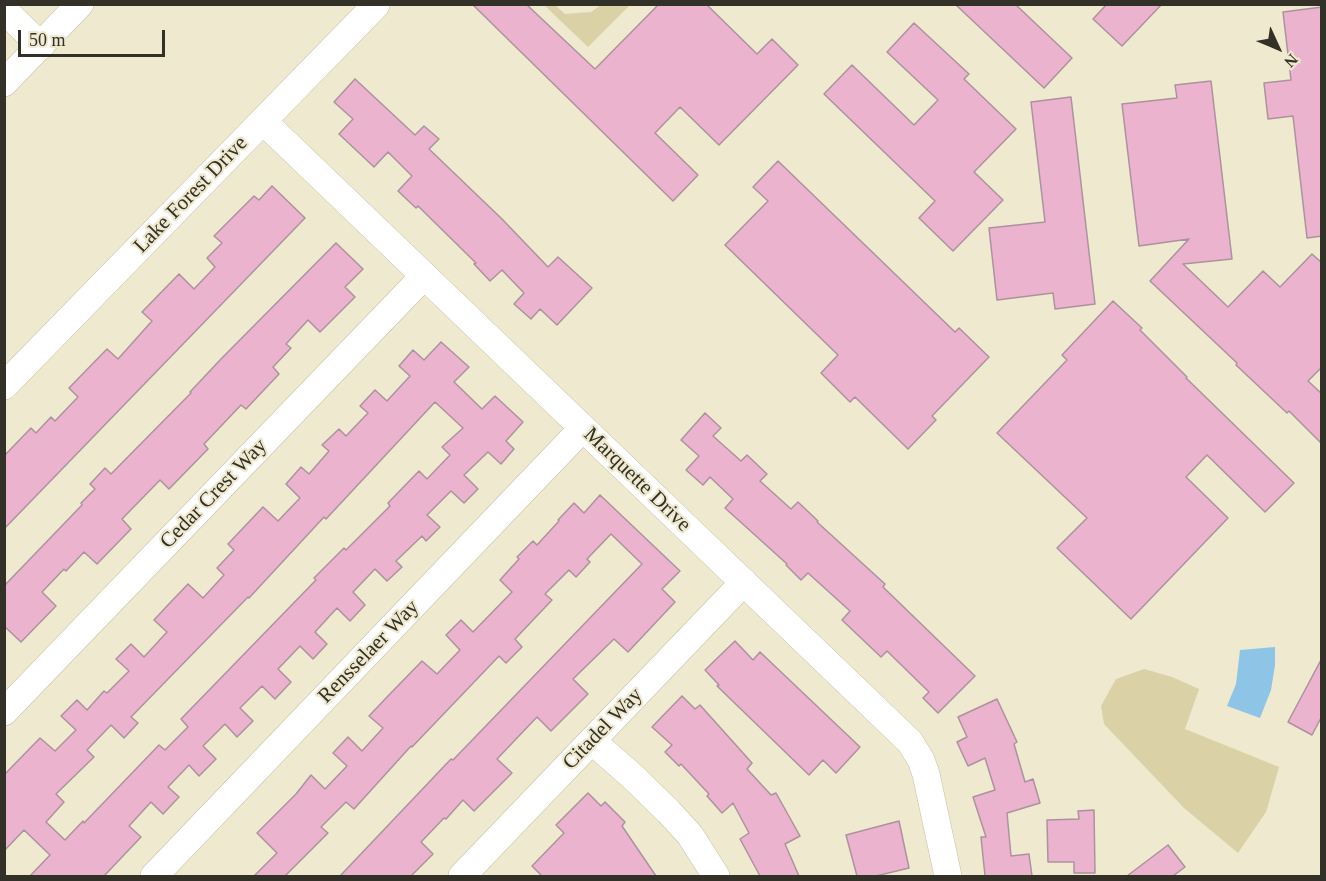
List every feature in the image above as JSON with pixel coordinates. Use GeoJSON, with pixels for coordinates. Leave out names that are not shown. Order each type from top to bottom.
{"type":"FeatureCollection","features":[{"type":"Feature","properties":{"kind":"street"},"geometry":{"type":"LineString","coordinates":[[4,83],[80,4]]}},
{"type":"Feature","properties":{"kind":"street","name":"Lake Forest Drive"},"geometry":{"type":"LineString","coordinates":[[4,386],[376,5]]}},
{"type":"Feature","properties":{"kind":"street"},"geometry":{"type":"LineString","coordinates":[[4,10],[41,46]]}},
{"type":"Feature","properties":{"kind":"street","name":"Marquette Drive"},"geometry":{"type":"LineString","coordinates":[[263,121],[910,741],[921,759],[926,774],[948,876]]}},
{"type":"Feature","properties":{"kind":"street","name":"Cedar Crest Way"},"geometry":{"type":"LineString","coordinates":[[4,712],[424,276]]}},
{"type":"Feature","properties":{"kind":"street","name":"Rensselaer Way"},"geometry":{"type":"LineString","coordinates":[[154,876],[583,429]]}},
{"type":"Feature","properties":{"kind":"street","name":"Citadel Way"},"geometry":{"type":"LineString","coordinates":[[462,876],[744,582]]}},
{"type":"Feature","properties":{"kind":"street"},"geometry":{"type":"LineString","coordinates":[[591,741],[669,812],[690,835],[716,876]]}},
{"type":"Feature","properties":{"kind":"shaded area"},"geometry":{"type":"Polygon","coordinates":[[[544,5],[555,5],[565,14],[591,12],[601,5],[630,5],[588,47],[544,5]]]}},
{"type":"Feature","properties":{"kind":"shaded area"},"geometry":{"type":"Polygon","coordinates":[[[1144,669],[1172,677],[1199,689],[1185,729],[1279,767],[1266,812],[1238,853],[1184,808],[1104,724],[1101,706],[1116,679],[1144,669]]]}},
{"type":"Feature","properties":{"kind":"water"},"geometry":{"type":"Polygon","coordinates":[[[1275,647],[1271,690],[1260,718],[1227,706],[1236,684],[1240,650],[1275,647]]]}},
{"type":"Feature","properties":{"kind":"building"},"geometry":{"type":"Polygon","coordinates":[[[472,4],[526,4],[595,69],[659,4],[706,4],[757,54],[772,39],[798,65],[719,145],[680,107],[655,133],[698,175],[673,201],[472,4]]]}},
{"type":"Feature","properties":{"kind":"building"},"geometry":{"type":"Polygon","coordinates":[[[955,4],[1015,4],[1072,58],[1044,88],[955,4]]]}},
{"type":"Feature","properties":{"kind":"building"},"geometry":{"type":"Polygon","coordinates":[[[1107,4],[1162,4],[1122,46],[1093,19],[1107,4]]]}},
{"type":"Feature","properties":{"kind":"building"},"geometry":{"type":"Polygon","coordinates":[[[1322,7],[1322,236],[1307,238],[1293,116],[1268,119],[1264,83],[1291,80],[1283,12],[1322,7]]]}},
{"type":"Feature","properties":{"kind":"building"},"geometry":{"type":"Polygon","coordinates":[[[914,23],[969,74],[964,79],[1016,129],[974,172],[1003,200],[953,251],[919,218],[935,201],[824,94],[852,65],[914,125],[938,100],[887,52],[914,23]]]}},
{"type":"Feature","properties":{"kind":"building"},"geometry":{"type":"Polygon","coordinates":[[[355,79],[415,135],[424,126],[439,139],[429,149],[548,267],[558,257],[592,288],[557,325],[540,309],[531,319],[514,304],[524,293],[502,270],[490,281],[474,264],[476,263],[418,206],[416,208],[398,191],[412,176],[388,152],[374,167],[339,134],[353,119],[334,102],[355,79]]]}},
{"type":"Feature","properties":{"kind":"building"},"geometry":{"type":"Polygon","coordinates":[[[1211,81],[1232,259],[1183,264],[1228,307],[1263,271],[1280,287],[1312,254],[1322,263],[1322,367],[1308,381],[1322,394],[1322,444],[1289,411],[1287,413],[1236,365],[1237,363],[1150,281],[1189,239],[1139,246],[1122,104],[1177,98],[1175,85],[1211,81]]]}},
{"type":"Feature","properties":{"kind":"building"},"geometry":{"type":"Polygon","coordinates":[[[1071,97],[1095,304],[1055,309],[1053,293],[997,300],[989,228],[1045,222],[1031,102],[1071,97]]]}},
{"type":"Feature","properties":{"kind":"building"},"geometry":{"type":"Polygon","coordinates":[[[778,161],[955,332],[959,328],[989,357],[932,416],[936,420],[908,449],[855,397],[850,402],[821,373],[838,355],[725,245],[768,201],[753,187],[778,161]]]}},
{"type":"Feature","properties":{"kind":"building"},"geometry":{"type":"Polygon","coordinates":[[[272,186],[305,218],[4,529],[4,456],[31,428],[36,433],[51,417],[55,421],[78,397],[69,388],[107,349],[118,359],[152,321],[142,312],[179,274],[194,289],[215,267],[207,258],[222,243],[214,236],[254,196],[259,200],[272,186]]]}},
{"type":"Feature","properties":{"kind":"building"},"geometry":{"type":"Polygon","coordinates":[[[336,243],[363,269],[345,287],[355,297],[320,332],[308,320],[286,344],[291,348],[273,367],[279,374],[246,409],[241,405],[204,444],[208,449],[169,489],[160,480],[122,519],[131,529],[97,564],[84,552],[66,571],[64,569],[42,592],[56,606],[21,642],[4,626],[4,586],[82,505],[81,503],[95,489],[90,484],[105,468],[111,474],[336,243]]]}},
{"type":"Feature","properties":{"kind":"building"},"geometry":{"type":"Polygon","coordinates":[[[1113,301],[1142,328],[1140,330],[1186,378],[1294,483],[1265,512],[1207,455],[1186,477],[1228,518],[1131,619],[1057,548],[1087,518],[997,433],[1067,360],[1062,355],[1113,301]]]}},
{"type":"Feature","properties":{"kind":"building"},"geometry":{"type":"Polygon","coordinates":[[[441,342],[469,367],[454,382],[482,409],[495,396],[523,422],[506,441],[514,449],[501,464],[488,452],[464,475],[478,489],[464,503],[451,491],[427,515],[440,527],[426,541],[422,536],[396,561],[402,567],[387,581],[375,569],[353,592],[365,605],[350,621],[337,608],[315,632],[327,644],[313,659],[300,646],[278,669],[291,682],[275,699],[262,686],[240,708],[253,721],[237,737],[225,724],[203,746],[216,759],[199,776],[189,765],[168,787],[179,797],[163,814],[151,802],[129,826],[141,837],[104,876],[30,876],[50,855],[24,830],[4,851],[4,775],[40,738],[55,751],[76,730],[61,716],[77,700],[87,710],[104,691],[107,693],[129,671],[116,659],[131,644],[144,657],[167,632],[154,620],[167,606],[188,584],[203,598],[224,575],[217,568],[234,550],[228,544],[263,507],[278,521],[300,498],[286,484],[301,467],[309,474],[329,451],[322,445],[339,429],[346,436],[368,413],[360,406],[375,390],[387,401],[410,376],[399,366],[413,350],[424,360],[441,342]],[[435,402],[326,519],[324,517],[249,598],[131,717],[138,723],[124,738],[111,725],[87,750],[94,757],[56,794],[64,802],[46,822],[65,840],[159,745],[165,750],[188,727],[181,719],[316,580],[314,578],[390,506],[388,503],[419,471],[427,479],[450,455],[442,447],[463,428],[435,402]]]}},
{"type":"Feature","properties":{"kind":"building"},"geometry":{"type":"Polygon","coordinates":[[[705,413],[721,428],[713,436],[741,461],[747,455],[767,474],[760,481],[791,509],[798,502],[885,584],[883,587],[975,676],[938,713],[923,698],[929,692],[887,651],[881,657],[842,620],[850,611],[808,573],[801,580],[787,564],[725,508],[733,499],[710,477],[703,485],[686,470],[699,456],[681,440],[705,413]]]}},
{"type":"Feature","properties":{"kind":"building"},"geometry":{"type":"Polygon","coordinates":[[[600,495],[680,571],[662,589],[675,602],[628,652],[614,639],[573,679],[588,694],[551,731],[537,717],[497,759],[512,773],[474,811],[463,800],[446,819],[444,818],[421,842],[433,854],[411,876],[340,876],[642,564],[611,534],[587,559],[590,562],[576,577],[569,570],[545,594],[552,600],[515,639],[522,647],[506,663],[499,656],[411,746],[354,809],[346,802],[321,827],[328,833],[285,876],[254,876],[277,853],[257,833],[296,794],[311,775],[325,789],[347,766],[333,753],[348,737],[362,751],[383,728],[369,716],[422,661],[437,674],[460,650],[446,635],[461,620],[473,632],[512,592],[500,580],[519,559],[517,557],[533,541],[537,545],[574,503],[584,513],[600,495]]]}},
{"type":"Feature","properties":{"kind":"building"},"geometry":{"type":"Polygon","coordinates":[[[735,641],[753,660],[760,652],[860,747],[836,773],[823,760],[809,775],[717,686],[719,685],[705,670],[735,641]]]}},
{"type":"Feature","properties":{"kind":"building"},"geometry":{"type":"Polygon","coordinates":[[[1322,658],[1322,716],[1312,735],[1288,722],[1322,658]]]}},
{"type":"Feature","properties":{"kind":"building"},"geometry":{"type":"Polygon","coordinates":[[[682,696],[695,709],[700,705],[752,763],[747,769],[771,795],[776,793],[800,836],[785,844],[799,876],[760,876],[740,839],[749,833],[733,803],[722,813],[707,796],[709,794],[681,764],[679,766],[665,752],[672,745],[652,727],[682,696]]]}},
{"type":"Feature","properties":{"kind":"building"},"geometry":{"type":"Polygon","coordinates":[[[997,699],[1017,742],[1014,744],[1025,782],[1033,779],[1040,803],[1007,813],[1011,856],[1029,854],[1032,876],[985,876],[981,837],[986,837],[973,797],[995,790],[985,758],[968,766],[957,742],[967,737],[958,717],[997,699]]]}},
{"type":"Feature","properties":{"kind":"building"},"geometry":{"type":"Polygon","coordinates":[[[588,793],[601,806],[605,802],[625,822],[622,826],[656,876],[542,876],[532,866],[564,833],[556,825],[588,793]]]}},
{"type":"Feature","properties":{"kind":"building"},"geometry":{"type":"Polygon","coordinates":[[[1094,810],[1095,873],[1074,873],[1074,862],[1048,862],[1047,820],[1079,819],[1078,811],[1094,810]]]}},
{"type":"Feature","properties":{"kind":"building"},"geometry":{"type":"Polygon","coordinates":[[[899,821],[909,868],[876,876],[857,876],[846,835],[899,821]]]}},
{"type":"Feature","properties":{"kind":"building"},"geometry":{"type":"Polygon","coordinates":[[[1168,845],[1185,867],[1173,876],[1127,876],[1168,845]]]}}]}
